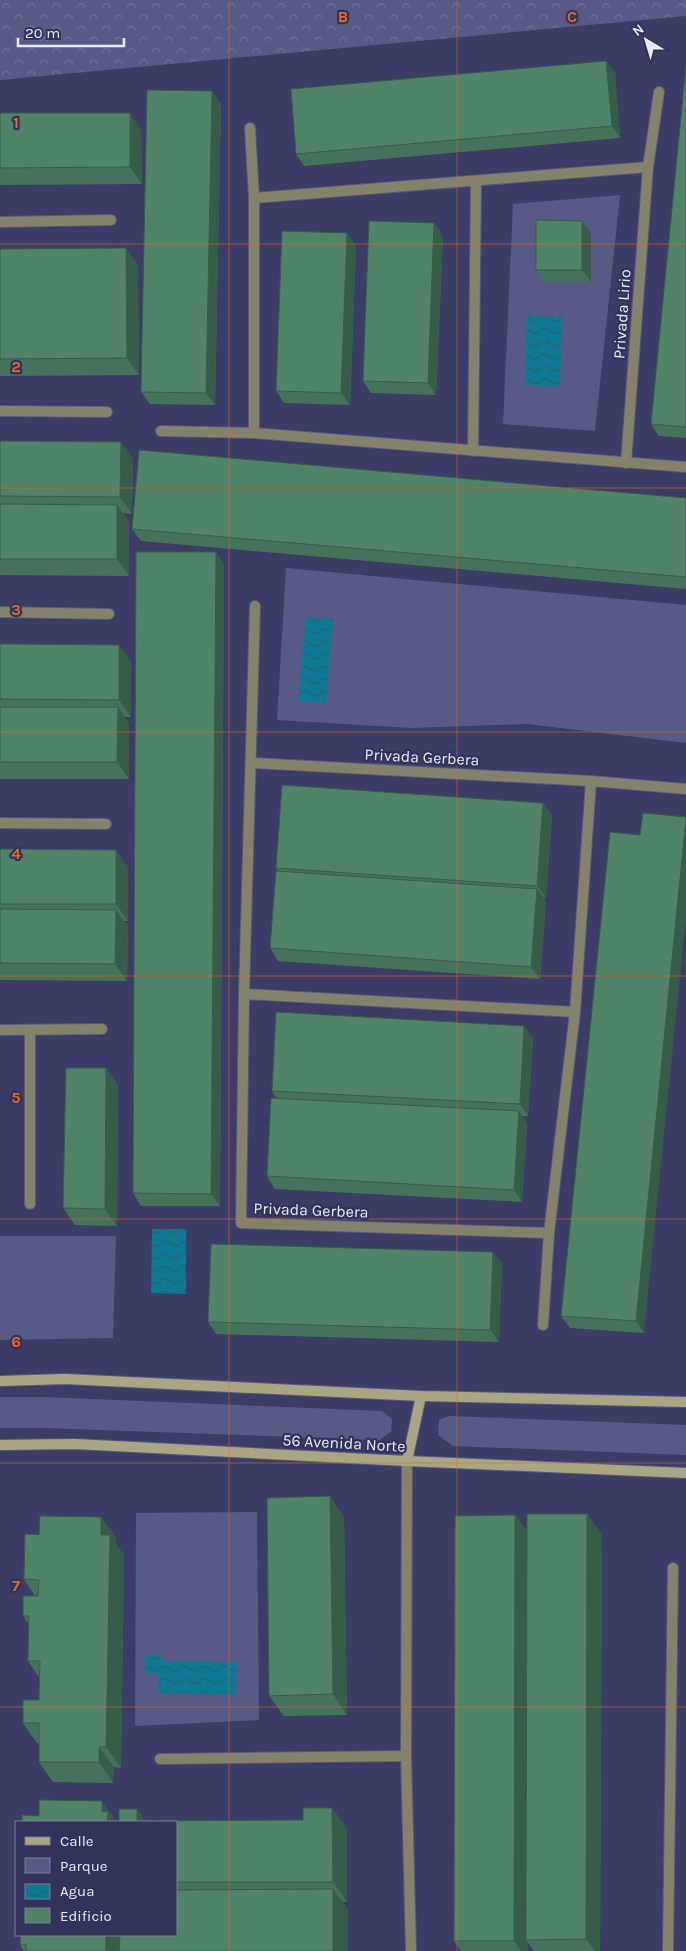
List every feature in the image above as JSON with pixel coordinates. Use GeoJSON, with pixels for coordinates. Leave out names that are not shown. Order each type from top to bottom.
{"type":"FeatureCollection","features":[{"type":"Feature","properties":{"kind":"main road"},"geometry":{"type":"LineString","coordinates":[[0,1380],[65,1379],[421,1396],[686,1402]]}},
{"type":"Feature","properties":{"kind":"main road"},"geometry":{"type":"LineString","coordinates":[[407,1461],[421,1396]]}},
{"type":"Feature","properties":{"kind":"main road","name":"56 Avenida Norte"},"geometry":{"type":"LineString","coordinates":[[0,1445],[75,1444],[686,1473]]}},
{"type":"Feature","properties":{"kind":"street","name":"Privada Lirio"},"geometry":{"type":"LineString","coordinates":[[626,463],[648,167],[659,92]]}},
{"type":"Feature","properties":{"kind":"street"},"geometry":{"type":"LineString","coordinates":[[250,128],[254,198],[254,433]]}},
{"type":"Feature","properties":{"kind":"street"},"geometry":{"type":"LineString","coordinates":[[254,198],[648,167]]}},
{"type":"Feature","properties":{"kind":"street"},"geometry":{"type":"LineString","coordinates":[[473,451],[476,181]]}},
{"type":"Feature","properties":{"kind":"street"},"geometry":{"type":"LineString","coordinates":[[0,222],[111,220]]}},
{"type":"Feature","properties":{"kind":"street"},"geometry":{"type":"LineString","coordinates":[[0,411],[107,412]]}},
{"type":"Feature","properties":{"kind":"street"},"geometry":{"type":"LineString","coordinates":[[161,431],[254,433],[686,467]]}},
{"type":"Feature","properties":{"kind":"street","name":"Privada Gerbera"},"geometry":{"type":"LineString","coordinates":[[256,606],[244,994],[241,1223],[549,1233]]}},
{"type":"Feature","properties":{"kind":"street"},"geometry":{"type":"LineString","coordinates":[[0,612],[109,614]]}},
{"type":"Feature","properties":{"kind":"street","name":"Privada Gerbera"},"geometry":{"type":"LineString","coordinates":[[252,763],[591,781],[686,789]]}},
{"type":"Feature","properties":{"kind":"street"},"geometry":{"type":"LineString","coordinates":[[542,1325],[549,1233],[575,1012],[591,781]]}},
{"type":"Feature","properties":{"kind":"street"},"geometry":{"type":"LineString","coordinates":[[0,823],[106,824]]}},
{"type":"Feature","properties":{"kind":"street"},"geometry":{"type":"LineString","coordinates":[[244,994],[575,1012]]}},
{"type":"Feature","properties":{"kind":"street"},"geometry":{"type":"LineString","coordinates":[[0,1030],[102,1029]]}},
{"type":"Feature","properties":{"kind":"street"},"geometry":{"type":"LineString","coordinates":[[30,1030],[30,1204]]}},
{"type":"Feature","properties":{"kind":"street"},"geometry":{"type":"LineString","coordinates":[[407,1461],[406,1756],[410,1951]]}},
{"type":"Feature","properties":{"kind":"street"},"geometry":{"type":"LineString","coordinates":[[668,1951],[673,1568]]}},
{"type":"Feature","properties":{"kind":"street"},"geometry":{"type":"LineString","coordinates":[[160,1759],[406,1756]]}},
{"type":"Feature","properties":{"kind":"green space"},"geometry":{"type":"Polygon","coordinates":[[[0,0],[686,0],[686,16],[0,80],[0,0]]]}},
{"type":"Feature","properties":{"kind":"green space"},"geometry":{"type":"Polygon","coordinates":[[[620,195],[595,431],[503,424],[513,204],[620,195]]]}},
{"type":"Feature","properties":{"kind":"green space"},"geometry":{"type":"Polygon","coordinates":[[[286,568],[686,605],[686,743],[527,724],[411,728],[277,720],[286,568]]]}},
{"type":"Feature","properties":{"kind":"green space"},"geometry":{"type":"Polygon","coordinates":[[[0,1236],[116,1236],[113,1338],[0,1340],[0,1236]]]}},
{"type":"Feature","properties":{"kind":"green space"},"geometry":{"type":"Polygon","coordinates":[[[0,1397],[43,1397],[382,1411],[392,1419],[391,1432],[379,1440],[0,1428],[0,1397]]]}},
{"type":"Feature","properties":{"kind":"green space"},"geometry":{"type":"Polygon","coordinates":[[[449,1416],[686,1425],[686,1455],[453,1446],[438,1435],[439,1420],[449,1416]]]}},
{"type":"Feature","properties":{"kind":"green space"},"geometry":{"type":"Polygon","coordinates":[[[257,1512],[259,1720],[135,1726],[136,1513],[257,1512]]]}},
{"type":"Feature","properties":{"kind":"water"},"geometry":{"type":"Polygon","coordinates":[[[527,316],[562,317],[560,386],[525,385],[527,316]]]}},
{"type":"Feature","properties":{"kind":"water"},"geometry":{"type":"Polygon","coordinates":[[[306,617],[333,619],[326,703],[298,701],[306,617]]]}},
{"type":"Feature","properties":{"kind":"water"},"geometry":{"type":"Polygon","coordinates":[[[152,1229],[186,1229],[186,1294],[151,1293],[152,1229]]]}},
{"type":"Feature","properties":{"kind":"water"},"geometry":{"type":"Polygon","coordinates":[[[145,1655],[162,1655],[162,1661],[237,1663],[236,1695],[158,1693],[158,1673],[145,1673],[145,1655]]]}},
{"type":"Feature","properties":{"kind":"building"},"geometry":{"type":"Polygon","coordinates":[[[606,61],[612,126],[296,154],[291,89],[606,61]]]}},
{"type":"Feature","properties":{"kind":"building"},"geometry":{"type":"Polygon","coordinates":[[[686,65],[686,427],[651,424],[686,65]]]}},
{"type":"Feature","properties":{"kind":"building"},"geometry":{"type":"Polygon","coordinates":[[[147,90],[212,91],[206,393],[141,392],[147,90]]]}},
{"type":"Feature","properties":{"kind":"building"},"geometry":{"type":"Polygon","coordinates":[[[0,113],[130,113],[130,167],[0,168],[0,113]]]}},
{"type":"Feature","properties":{"kind":"building"},"geometry":{"type":"Polygon","coordinates":[[[536,220],[582,221],[582,270],[536,270],[536,220]]]}},
{"type":"Feature","properties":{"kind":"building"},"geometry":{"type":"Polygon","coordinates":[[[369,221],[434,223],[428,383],[363,381],[369,221]]]}},
{"type":"Feature","properties":{"kind":"building"},"geometry":{"type":"Polygon","coordinates":[[[282,231],[347,233],[341,393],[276,391],[282,231]]]}},
{"type":"Feature","properties":{"kind":"building"},"geometry":{"type":"Polygon","coordinates":[[[126,248],[127,358],[0,359],[0,249],[126,248]]]}},
{"type":"Feature","properties":{"kind":"building"},"geometry":{"type":"Polygon","coordinates":[[[0,441],[121,442],[120,497],[0,496],[0,441]]]}},
{"type":"Feature","properties":{"kind":"building"},"geometry":{"type":"Polygon","coordinates":[[[139,450],[686,498],[686,577],[132,529],[139,450]]]}},
{"type":"Feature","properties":{"kind":"building"},"geometry":{"type":"Polygon","coordinates":[[[0,504],[117,505],[117,559],[0,559],[0,504]]]}},
{"type":"Feature","properties":{"kind":"building"},"geometry":{"type":"Polygon","coordinates":[[[136,552],[216,552],[211,1194],[133,1193],[136,552]]]}},
{"type":"Feature","properties":{"kind":"building"},"geometry":{"type":"Polygon","coordinates":[[[0,644],[119,645],[119,700],[0,699],[0,644]]]}},
{"type":"Feature","properties":{"kind":"building"},"geometry":{"type":"Polygon","coordinates":[[[0,707],[118,707],[117,762],[0,762],[0,707]]]}},
{"type":"Feature","properties":{"kind":"building"},"geometry":{"type":"Polygon","coordinates":[[[282,785],[543,803],[537,886],[276,868],[282,785]]]}},
{"type":"Feature","properties":{"kind":"building"},"geometry":{"type":"Polygon","coordinates":[[[643,813],[686,817],[686,819],[636,1321],[561,1316],[610,832],[640,835],[643,813]]]}},
{"type":"Feature","properties":{"kind":"building"},"geometry":{"type":"Polygon","coordinates":[[[0,849],[116,850],[116,904],[0,904],[0,849]]]}},
{"type":"Feature","properties":{"kind":"building"},"geometry":{"type":"Polygon","coordinates":[[[276,871],[537,889],[531,967],[270,948],[276,871]]]}},
{"type":"Feature","properties":{"kind":"building"},"geometry":{"type":"Polygon","coordinates":[[[0,909],[116,910],[115,964],[0,963],[0,909]]]}},
{"type":"Feature","properties":{"kind":"building"},"geometry":{"type":"Polygon","coordinates":[[[276,1012],[524,1026],[520,1104],[272,1091],[276,1012]]]}},
{"type":"Feature","properties":{"kind":"building"},"geometry":{"type":"Polygon","coordinates":[[[66,1068],[106,1068],[105,1209],[63,1208],[66,1068]]]}},
{"type":"Feature","properties":{"kind":"building"},"geometry":{"type":"Polygon","coordinates":[[[271,1098],[519,1111],[514,1190],[267,1176],[271,1098]]]}},
{"type":"Feature","properties":{"kind":"building"},"geometry":{"type":"Polygon","coordinates":[[[211,1244],[493,1252],[490,1330],[208,1322],[211,1244]]]}},
{"type":"Feature","properties":{"kind":"building"},"geometry":{"type":"Polygon","coordinates":[[[330,1496],[333,1694],[269,1696],[267,1498],[330,1496]]]}},
{"type":"Feature","properties":{"kind":"building"},"geometry":{"type":"Polygon","coordinates":[[[527,1514],[587,1514],[586,1939],[526,1940],[527,1514]]]}},
{"type":"Feature","properties":{"kind":"building"},"geometry":{"type":"Polygon","coordinates":[[[515,1515],[514,1941],[454,1941],[455,1516],[515,1515]]]}},
{"type":"Feature","properties":{"kind":"building"},"geometry":{"type":"Polygon","coordinates":[[[40,1516],[101,1517],[101,1535],[110,1535],[106,1747],[99,1747],[99,1762],[39,1762],[39,1723],[23,1723],[23,1700],[39,1700],[40,1661],[28,1661],[29,1616],[23,1616],[23,1596],[38,1596],[39,1580],[24,1579],[25,1534],[39,1535],[40,1516]]]}},
{"type":"Feature","properties":{"kind":"building"},"geometry":{"type":"Polygon","coordinates":[[[39,1800],[102,1801],[102,1812],[108,1812],[107,1821],[22,1821],[22,1815],[39,1816],[39,1800]]]}},
{"type":"Feature","properties":{"kind":"building"},"geometry":{"type":"Polygon","coordinates":[[[303,1808],[332,1808],[333,1882],[178,1882],[178,1821],[137,1821],[303,1820],[303,1808]]]}},
{"type":"Feature","properties":{"kind":"building"},"geometry":{"type":"Polygon","coordinates":[[[119,1809],[137,1809],[137,1821],[119,1821],[119,1809]]]}},
{"type":"Feature","properties":{"kind":"building"},"geometry":{"type":"Polygon","coordinates":[[[333,1889],[333,1951],[119,1951],[120,1936],[178,1936],[178,1890],[333,1889]]]}},
{"type":"Feature","properties":{"kind":"building"},"geometry":{"type":"Polygon","coordinates":[[[21,1936],[106,1936],[106,1951],[26,1951],[26,1944],[20,1945],[21,1936]]]}}]}
